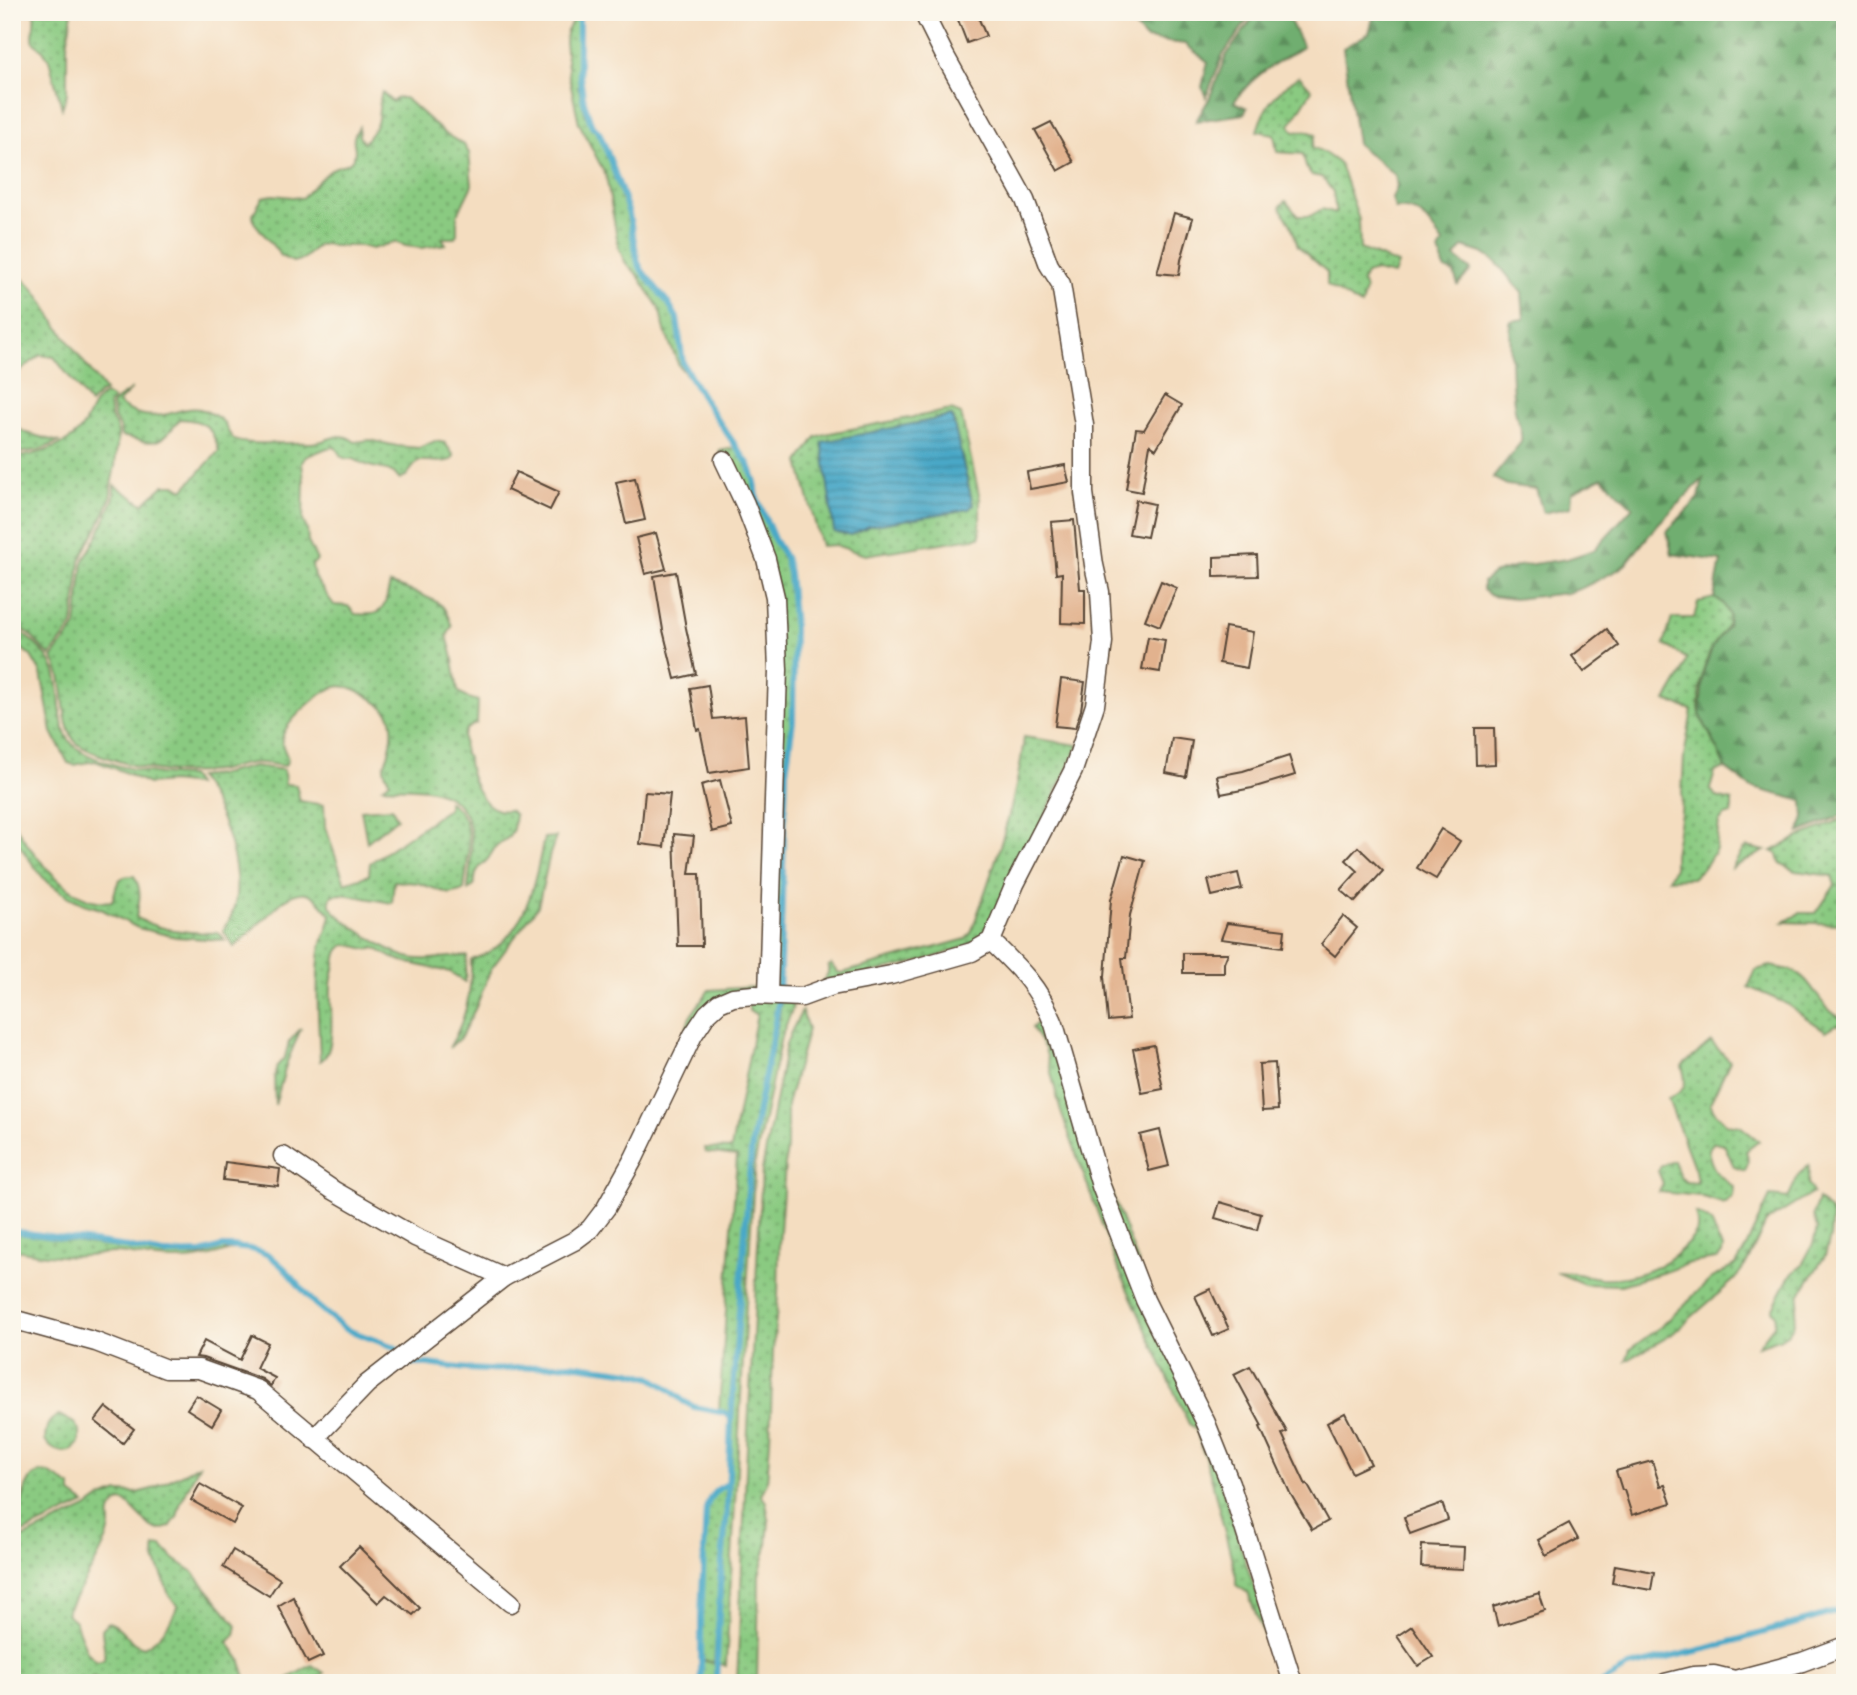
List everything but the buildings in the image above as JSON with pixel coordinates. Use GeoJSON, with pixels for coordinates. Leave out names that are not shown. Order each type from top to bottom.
{"type":"FeatureCollection","features":[{"type":"Feature","properties":{"kind":"street"},"geometry":{"type":"LineString","coordinates":[[314,1439],[367,1384],[504,1277],[574,1241],[590,1229],[606,1208],[634,1158],[693,1035],[707,1014],[719,1003],[733,997],[802,997],[832,986],[891,975],[972,952],[991,941],[1015,884],[1073,771],[1095,705],[1103,642],[1100,592],[1084,493],[1084,425],[1061,284],[1049,265],[1025,200],[923,12]]}},
{"type":"Feature","properties":{"kind":"street"},"geometry":{"type":"LineString","coordinates":[[724,460],[746,504],[766,559],[775,597],[778,670],[768,995]]}},
{"type":"Feature","properties":{"kind":"street"},"geometry":{"type":"LineString","coordinates":[[991,941],[1029,978],[1055,1024],[1101,1186],[1145,1300],[1206,1423],[1230,1483],[1293,1683]]}},
{"type":"Feature","properties":{"kind":"street"},"geometry":{"type":"LineString","coordinates":[[283,1156],[333,1190],[415,1237],[504,1277]]}},
{"type":"Feature","properties":{"kind":"street"},"geometry":{"type":"LineString","coordinates":[[12,1319],[96,1342],[166,1368],[199,1369],[258,1391],[510,1603]]}},
{"type":"Feature","properties":{"kind":"street"},"geometry":{"type":"LineString","coordinates":[[1665,1683],[1693,1676],[1714,1675],[1735,1680],[1802,1662],[1845,1646]]}},
{"type":"Feature","properties":{"kind":"green space"},"geometry":{"type":"Polygon","coordinates":[[[35,12],[72,12],[67,46],[67,93],[62,108],[49,60],[43,50],[34,43],[35,12]]]}},
{"type":"Feature","properties":{"kind":"green space"},"geometry":{"type":"Polygon","coordinates":[[[577,12],[579,88],[585,114],[607,154],[627,214],[637,263],[675,318],[682,363],[690,379],[679,366],[659,308],[637,274],[626,264],[619,249],[606,176],[579,123],[565,42],[566,33],[577,12]]]}},
{"type":"Feature","properties":{"kind":"green space"},"geometry":{"type":"Polygon","coordinates":[[[1120,12],[1253,12],[1223,55],[1206,97],[1202,87],[1208,62],[1185,44],[1146,39],[1134,26],[1113,17],[1120,12]]]}},
{"type":"Feature","properties":{"kind":"green space"},"geometry":{"type":"Polygon","coordinates":[[[1257,12],[1286,13],[1303,47],[1265,70],[1249,84],[1234,102],[1247,108],[1244,114],[1196,121],[1209,99],[1226,56],[1257,12]]]}},
{"type":"Feature","properties":{"kind":"green space"},"geometry":{"type":"Polygon","coordinates":[[[1377,12],[1845,12],[1845,814],[1799,833],[1804,817],[1803,801],[1750,787],[1725,768],[1700,714],[1703,672],[1713,646],[1728,624],[1729,615],[1723,603],[1714,598],[1721,561],[1672,554],[1667,531],[1699,498],[1703,479],[1658,524],[1625,565],[1616,571],[1567,593],[1514,599],[1491,596],[1483,590],[1483,582],[1493,574],[1519,566],[1567,559],[1594,550],[1633,507],[1602,477],[1572,492],[1571,507],[1543,513],[1536,489],[1507,485],[1493,478],[1521,442],[1512,388],[1510,321],[1524,319],[1522,293],[1497,263],[1482,253],[1463,247],[1455,257],[1471,270],[1458,285],[1454,273],[1445,269],[1439,251],[1443,243],[1429,223],[1412,211],[1395,209],[1392,198],[1397,187],[1395,175],[1357,144],[1343,48],[1369,33],[1377,12]]]}},
{"type":"Feature","properties":{"kind":"green space"},"geometry":{"type":"Polygon","coordinates":[[[1299,76],[1312,90],[1290,125],[1294,132],[1316,134],[1312,147],[1340,164],[1359,220],[1360,249],[1398,264],[1394,275],[1375,271],[1366,274],[1362,282],[1365,289],[1361,306],[1327,285],[1327,272],[1298,246],[1291,225],[1280,207],[1286,201],[1298,216],[1310,216],[1322,209],[1336,213],[1333,192],[1322,177],[1311,175],[1303,154],[1277,152],[1274,134],[1257,131],[1272,99],[1299,76]]]}},
{"type":"Feature","properties":{"kind":"green space"},"geometry":{"type":"Polygon","coordinates":[[[382,92],[392,102],[397,98],[405,98],[444,133],[464,145],[469,153],[472,185],[457,216],[457,234],[454,238],[442,238],[446,244],[421,248],[394,242],[372,249],[326,244],[318,245],[303,259],[293,262],[282,257],[254,222],[253,214],[263,197],[273,195],[302,198],[330,171],[349,162],[355,154],[354,137],[359,127],[359,136],[364,143],[376,126],[382,92]]]}},
{"type":"Feature","properties":{"kind":"green space"},"geometry":{"type":"Polygon","coordinates":[[[12,271],[35,291],[105,391],[90,404],[54,357],[40,355],[12,378],[12,271]]]}},
{"type":"Feature","properties":{"kind":"green space"},"geometry":{"type":"Polygon","coordinates":[[[132,389],[118,403],[129,410],[155,416],[200,409],[221,420],[231,436],[240,442],[310,443],[343,436],[355,442],[370,440],[419,448],[435,441],[445,443],[454,456],[447,461],[418,461],[406,476],[399,479],[387,470],[346,459],[335,447],[305,457],[302,463],[303,521],[308,542],[317,560],[312,565],[314,577],[334,605],[348,606],[355,614],[378,612],[384,605],[390,584],[431,599],[447,613],[452,626],[447,636],[458,691],[465,697],[478,701],[477,723],[466,729],[463,736],[464,753],[468,757],[473,779],[486,802],[499,810],[510,810],[515,815],[509,837],[496,846],[479,868],[474,886],[468,890],[471,845],[467,817],[460,806],[448,796],[432,790],[383,787],[390,781],[384,766],[392,738],[391,719],[380,705],[348,687],[329,689],[296,716],[282,739],[288,759],[285,766],[256,763],[187,773],[158,770],[103,756],[74,741],[68,727],[60,677],[52,658],[76,626],[83,562],[114,498],[114,485],[143,504],[164,485],[175,485],[183,490],[219,451],[207,426],[196,421],[180,419],[166,435],[155,441],[121,436],[112,405],[132,389]]]}},
{"type":"Feature","properties":{"kind":"green space"},"geometry":{"type":"Polygon","coordinates":[[[105,394],[113,399],[109,405],[118,435],[111,497],[80,561],[73,625],[50,656],[12,620],[12,457],[41,452],[70,439],[83,426],[97,400],[105,394]]]}},
{"type":"Feature","properties":{"kind":"green space"},"geometry":{"type":"Polygon","coordinates":[[[951,410],[961,414],[980,499],[980,537],[865,555],[835,545],[821,546],[799,462],[816,437],[951,410]],[[952,416],[875,433],[851,535],[869,526],[968,509],[973,505],[952,416]]]}},
{"type":"Feature","properties":{"kind":"green space"},"geometry":{"type":"Polygon","coordinates":[[[12,424],[26,433],[59,442],[39,450],[12,454],[12,424]]]}},
{"type":"Feature","properties":{"kind":"green space"},"geometry":{"type":"Polygon","coordinates":[[[735,448],[748,466],[756,498],[783,558],[793,627],[792,720],[785,772],[777,991],[774,991],[777,596],[726,459],[719,451],[735,448]]]}},
{"type":"Feature","properties":{"kind":"green space"},"geometry":{"type":"Polygon","coordinates":[[[1714,598],[1723,603],[1730,615],[1707,661],[1699,707],[1725,768],[1715,772],[1710,789],[1717,797],[1732,801],[1732,814],[1724,816],[1719,822],[1716,849],[1706,865],[1692,878],[1668,879],[1674,867],[1684,757],[1692,710],[1666,701],[1682,674],[1687,659],[1664,644],[1672,618],[1694,618],[1698,602],[1714,598]]]}},
{"type":"Feature","properties":{"kind":"green space"},"geometry":{"type":"Polygon","coordinates":[[[12,625],[50,661],[58,685],[62,724],[69,740],[78,749],[125,767],[190,776],[196,785],[171,782],[148,784],[95,761],[74,765],[68,763],[52,732],[41,673],[31,656],[12,641],[12,625]]]}},
{"type":"Feature","properties":{"kind":"green space"},"geometry":{"type":"Polygon","coordinates":[[[1024,737],[1079,745],[987,935],[929,959],[821,984],[831,964],[837,972],[842,973],[966,939],[971,933],[1010,812],[1024,737]]]}},
{"type":"Feature","properties":{"kind":"green space"},"geometry":{"type":"Polygon","coordinates":[[[254,766],[284,770],[285,784],[296,785],[300,801],[324,805],[325,827],[345,883],[369,875],[370,863],[448,809],[448,801],[461,813],[468,831],[464,890],[450,894],[418,883],[394,881],[392,903],[343,894],[332,895],[330,905],[342,918],[400,954],[414,959],[467,956],[465,982],[450,972],[393,958],[375,948],[343,946],[337,954],[331,982],[332,1027],[329,1048],[320,1061],[319,965],[321,947],[331,915],[316,898],[299,893],[284,900],[234,947],[224,931],[233,913],[236,873],[232,851],[217,808],[197,777],[254,766]]]}},
{"type":"Feature","properties":{"kind":"green space"},"geometry":{"type":"Polygon","coordinates":[[[392,808],[397,818],[367,842],[361,810],[392,808]]]}},
{"type":"Feature","properties":{"kind":"green space"},"geometry":{"type":"Polygon","coordinates":[[[1845,818],[1845,924],[1784,922],[1800,913],[1816,913],[1835,885],[1832,876],[1796,871],[1780,863],[1778,854],[1772,851],[1845,818]]]}},
{"type":"Feature","properties":{"kind":"green space"},"geometry":{"type":"Polygon","coordinates":[[[12,820],[53,875],[82,896],[97,901],[112,901],[120,880],[134,876],[139,892],[136,917],[165,928],[218,933],[225,940],[176,937],[138,928],[101,909],[67,896],[45,880],[26,855],[12,833],[12,820]]]}},
{"type":"Feature","properties":{"kind":"green space"},"geometry":{"type":"Polygon","coordinates":[[[556,837],[538,906],[491,969],[461,1037],[449,1048],[466,1006],[471,960],[491,951],[514,929],[528,901],[544,838],[556,837]]]}},
{"type":"Feature","properties":{"kind":"green space"},"geometry":{"type":"Polygon","coordinates":[[[1747,847],[1765,851],[1732,868],[1743,850],[1747,847]]]}},
{"type":"Feature","properties":{"kind":"green space"},"geometry":{"type":"Polygon","coordinates":[[[1770,966],[1800,975],[1828,1009],[1845,1020],[1845,1024],[1836,1025],[1826,1031],[1783,1002],[1748,987],[1756,970],[1770,966]]]}},
{"type":"Feature","properties":{"kind":"green space"},"geometry":{"type":"Polygon","coordinates":[[[760,981],[765,985],[741,993],[683,1039],[690,1017],[709,990],[753,987],[758,986],[760,981]]]}},
{"type":"Feature","properties":{"kind":"green space"},"geometry":{"type":"Polygon","coordinates":[[[749,998],[777,998],[750,1152],[729,1414],[719,1410],[737,1156],[705,1152],[705,1148],[731,1149],[757,1014],[749,1011],[749,998]]]}},
{"type":"Feature","properties":{"kind":"green space"},"geometry":{"type":"Polygon","coordinates":[[[781,1000],[792,1003],[793,1008],[781,1037],[755,1162],[726,1666],[718,1663],[722,1585],[753,1152],[781,1000]]]}},
{"type":"Feature","properties":{"kind":"green space"},"geometry":{"type":"Polygon","coordinates":[[[802,1011],[808,1029],[787,1105],[787,1147],[779,1244],[770,1441],[767,1483],[761,1495],[766,1502],[769,1520],[767,1546],[759,1575],[757,1683],[737,1683],[762,1170],[786,1044],[802,1011]]]}},
{"type":"Feature","properties":{"kind":"green space"},"geometry":{"type":"Polygon","coordinates":[[[1044,1016],[1212,1456],[1287,1683],[1282,1683],[1248,1593],[1236,1585],[1210,1473],[1195,1428],[1189,1424],[1117,1266],[1061,1112],[1045,1049],[1032,1028],[1044,1016]]]}},
{"type":"Feature","properties":{"kind":"green space"},"geometry":{"type":"Polygon","coordinates":[[[301,1028],[287,1062],[275,1105],[274,1078],[277,1066],[285,1057],[289,1042],[301,1028]]]}},
{"type":"Feature","properties":{"kind":"green space"},"geometry":{"type":"Polygon","coordinates":[[[1711,1042],[1730,1061],[1710,1103],[1727,1124],[1740,1126],[1759,1141],[1746,1151],[1749,1161],[1745,1171],[1734,1167],[1724,1144],[1714,1142],[1708,1149],[1716,1171],[1734,1187],[1733,1196],[1725,1204],[1700,1196],[1659,1192],[1663,1183],[1658,1171],[1661,1166],[1674,1161],[1680,1177],[1686,1182],[1697,1183],[1695,1170],[1668,1099],[1684,1087],[1682,1066],[1711,1042]]]}},
{"type":"Feature","properties":{"kind":"green space"},"geometry":{"type":"Polygon","coordinates":[[[1809,1165],[1808,1184],[1813,1193],[1766,1222],[1747,1263],[1734,1280],[1671,1335],[1626,1361],[1630,1349],[1663,1325],[1712,1278],[1736,1265],[1770,1196],[1788,1198],[1799,1174],[1809,1165]]]}},
{"type":"Feature","properties":{"kind":"green space"},"geometry":{"type":"Polygon","coordinates":[[[1818,1199],[1832,1214],[1825,1256],[1800,1294],[1793,1326],[1788,1333],[1758,1346],[1774,1325],[1776,1315],[1772,1310],[1789,1277],[1802,1265],[1813,1244],[1817,1229],[1813,1215],[1818,1199]]]}},
{"type":"Feature","properties":{"kind":"green space"},"geometry":{"type":"Polygon","coordinates":[[[1695,1213],[1712,1224],[1723,1248],[1722,1254],[1716,1259],[1689,1263],[1621,1285],[1584,1284],[1556,1272],[1612,1278],[1635,1275],[1657,1267],[1676,1254],[1692,1238],[1697,1228],[1695,1213]]]}},
{"type":"Feature","properties":{"kind":"green space"},"geometry":{"type":"Polygon","coordinates":[[[12,1233],[164,1256],[201,1256],[222,1249],[233,1249],[211,1256],[182,1260],[111,1253],[56,1256],[12,1249],[12,1233]]]}},
{"type":"Feature","properties":{"kind":"green space"},"geometry":{"type":"Polygon","coordinates":[[[59,1415],[74,1423],[79,1430],[79,1443],[66,1452],[57,1451],[45,1441],[48,1425],[59,1415]]]}},
{"type":"Feature","properties":{"kind":"green space"},"geometry":{"type":"Polygon","coordinates":[[[199,1465],[181,1502],[177,1517],[170,1527],[159,1530],[151,1527],[126,1502],[120,1501],[114,1506],[104,1545],[66,1613],[75,1621],[87,1652],[97,1661],[104,1659],[102,1629],[108,1622],[118,1627],[138,1645],[144,1647],[156,1639],[165,1629],[178,1605],[169,1595],[155,1558],[155,1547],[162,1546],[174,1559],[192,1571],[237,1625],[235,1635],[228,1642],[240,1659],[248,1683],[108,1683],[92,1677],[88,1683],[33,1683],[12,1677],[12,1543],[87,1508],[101,1498],[119,1492],[136,1493],[152,1489],[199,1465]]]}},
{"type":"Feature","properties":{"kind":"green space"},"geometry":{"type":"Polygon","coordinates":[[[41,1472],[71,1486],[71,1494],[85,1504],[12,1538],[12,1522],[21,1506],[26,1487],[31,1478],[41,1472]]]}},
{"type":"Feature","properties":{"kind":"green space"},"geometry":{"type":"Polygon","coordinates":[[[727,1485],[714,1663],[702,1659],[705,1522],[712,1497],[727,1485]]]}},
{"type":"Feature","properties":{"kind":"green space"},"geometry":{"type":"Polygon","coordinates":[[[702,1660],[714,1664],[715,1683],[702,1683],[702,1660]]]}},
{"type":"Feature","properties":{"kind":"green space"},"geometry":{"type":"Polygon","coordinates":[[[312,1665],[324,1673],[314,1683],[262,1683],[285,1680],[312,1665]]]}},
{"type":"Feature","properties":{"kind":"water"},"geometry":{"type":"Polygon","coordinates":[[[952,416],[973,505],[969,509],[869,526],[851,535],[834,532],[822,442],[952,416]]]}},
{"type":"Feature","properties":{"kind":"waterway"},"geometry":{"type":"LineString","coordinates":[[579,12],[579,70],[584,102],[592,126],[599,132],[621,190],[629,214],[638,263],[677,318],[683,363],[691,378],[749,465],[757,498],[774,539],[785,557],[794,627],[793,721],[786,772],[779,995],[751,1152],[731,1418],[716,1683]]}},
{"type":"Feature","properties":{"kind":"waterway"},"geometry":{"type":"LineString","coordinates":[[12,1231],[164,1254],[201,1253],[221,1247],[251,1249],[269,1255],[315,1304],[345,1329],[394,1347],[401,1352],[407,1364],[489,1370],[570,1364],[631,1372],[652,1378],[694,1407],[725,1413],[731,1418]]}},
{"type":"Feature","properties":{"kind":"waterway"},"geometry":{"type":"LineString","coordinates":[[701,1683],[706,1509],[714,1493],[728,1484]]}},
{"type":"Feature","properties":{"kind":"waterway"},"geometry":{"type":"LineString","coordinates":[[1601,1683],[1629,1667],[1713,1647],[1845,1609]]}}]}
